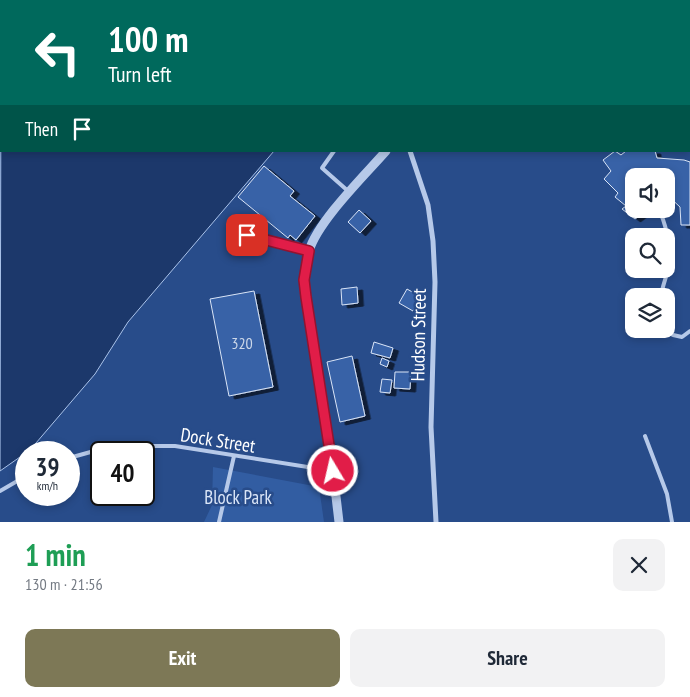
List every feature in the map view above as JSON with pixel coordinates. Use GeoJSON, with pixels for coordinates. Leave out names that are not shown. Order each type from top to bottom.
{"type":"FeatureCollection","features":[{"type":"Feature","properties":{"kind":"street"},"geometry":{"type":"LineString","coordinates":[[339,522],[304,280],[309,251],[317,235],[350,192],[385,152]]}},
{"type":"Feature","properties":{"kind":"street","name":"Hudson Street"},"geometry":{"type":"LineString","coordinates":[[410,152],[428,205],[433,241],[435,282],[431,427],[436,522]]}},
{"type":"Feature","properties":{"kind":"lane"},"geometry":{"type":"LineString","coordinates":[[333,152],[322,168],[350,192]]}},
{"type":"Feature","properties":{"kind":"lane"},"geometry":{"type":"LineString","coordinates":[[662,218],[669,248],[667,272],[662,288]]}},
{"type":"Feature","properties":{"kind":"lane"},"geometry":{"type":"LineString","coordinates":[[247,235],[309,251]]}},
{"type":"Feature","properties":{"kind":"lane"},"geometry":{"type":"LineString","coordinates":[[675,335],[682,337],[690,331]]}},
{"type":"Feature","properties":{"kind":"lane"},"geometry":{"type":"LineString","coordinates":[[645,436],[667,494],[672,522]]}},
{"type":"Feature","properties":{"kind":"lane","name":"Dock Street"},"geometry":{"type":"LineString","coordinates":[[80,455],[105,448],[175,446],[333,471]]}},
{"type":"Feature","properties":{"kind":"lane"},"geometry":{"type":"LineString","coordinates":[[219,522],[234,456]]}},
{"type":"Feature","properties":{"kind":"lane"},"geometry":{"type":"LineString","coordinates":[[0,491],[15,482]]}},
{"type":"Feature","properties":{"kind":"green space","name":"Block Park"},"geometry":{"type":"Polygon","coordinates":[[[213,467],[319,487],[324,522],[204,522],[212,505],[213,467]]]}},
{"type":"Feature","properties":{"kind":"shaded area"},"geometry":{"type":"Polygon","coordinates":[[[1,152],[273,152],[128,322],[95,374],[38,441],[15,441],[15,460],[0,471],[1,152]]]}},
{"type":"Feature","properties":{"kind":"building"},"geometry":{"type":"Polygon","coordinates":[[[614,152],[621,155],[625,152],[655,152],[657,158],[690,162],[690,225],[681,225],[680,207],[675,202],[675,168],[625,168],[625,205],[615,197],[618,193],[604,179],[611,171],[603,160],[614,152]]]}},
{"type":"Feature","properties":{"kind":"building"},"geometry":{"type":"Polygon","coordinates":[[[264,166],[294,191],[290,196],[315,216],[296,240],[290,235],[288,238],[238,197],[264,166]]]}},
{"type":"Feature","properties":{"kind":"building"},"geometry":{"type":"Polygon","coordinates":[[[359,210],[371,221],[360,233],[348,222],[359,210]]]}},
{"type":"Feature","properties":{"kind":"building"},"geometry":{"type":"Polygon","coordinates":[[[357,287],[358,303],[342,305],[341,289],[357,287]]]}},
{"type":"Feature","properties":{"kind":"building"},"geometry":{"type":"Polygon","coordinates":[[[407,289],[421,297],[413,311],[399,303],[407,289]]]}},
{"type":"Feature","properties":{"kind":"building"},"geometry":{"type":"Polygon","coordinates":[[[254,291],[273,387],[229,396],[210,299],[254,291]]]}},
{"type":"Feature","properties":{"kind":"building"},"geometry":{"type":"Polygon","coordinates":[[[374,342],[393,348],[390,358],[371,353],[374,342]]]}},
{"type":"Feature","properties":{"kind":"building"},"geometry":{"type":"Polygon","coordinates":[[[352,356],[365,416],[340,422],[327,362],[352,356]]]}},
{"type":"Feature","properties":{"kind":"building"},"geometry":{"type":"Polygon","coordinates":[[[382,358],[389,361],[387,367],[380,364],[382,358]]]}},
{"type":"Feature","properties":{"kind":"building"},"geometry":{"type":"Polygon","coordinates":[[[395,372],[411,372],[410,389],[394,388],[395,372]]]}},
{"type":"Feature","properties":{"kind":"building"},"geometry":{"type":"Polygon","coordinates":[[[382,379],[392,380],[390,393],[380,392],[382,379]]]}},
{"type":"Feature","properties":{"kind":"route"},"geometry":{"type":"LineString","coordinates":[[247,235],[309,251],[304,280],[333,471]]}}]}
